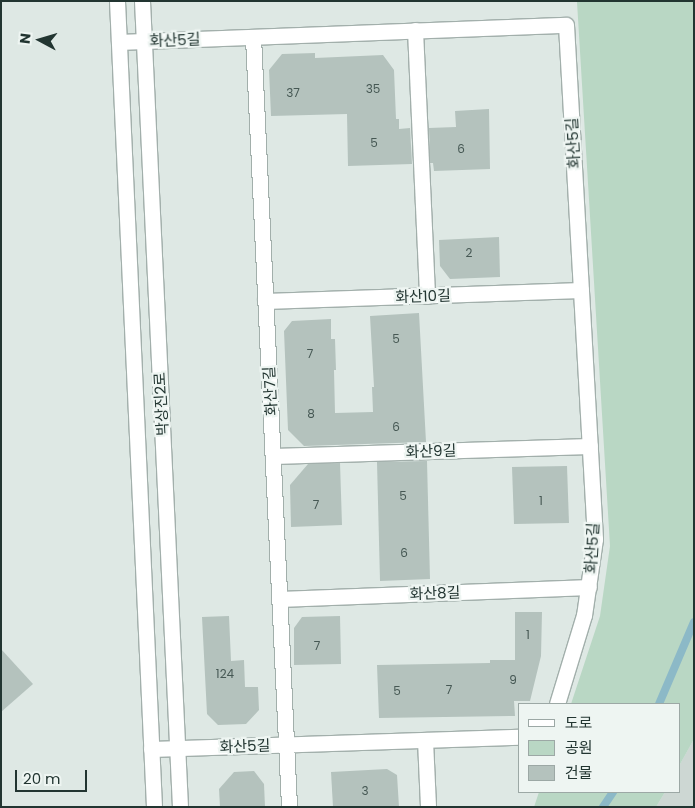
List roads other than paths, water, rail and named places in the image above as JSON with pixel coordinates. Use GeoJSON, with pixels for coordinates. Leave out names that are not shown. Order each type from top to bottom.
{"type":"FeatureCollection","features":[{"type":"Feature","properties":{"kind":"street","name":"박상진2로"},"geometry":{"type":"LineString","coordinates":[[117,1],[154,807]]}},
{"type":"Feature","properties":{"kind":"street","name":"박상진2로"},"geometry":{"type":"LineString","coordinates":[[142,1],[180,807]]}},
{"type":"Feature","properties":{"kind":"street","name":"화산5길"},"geometry":{"type":"LineString","coordinates":[[119,42],[566,25],[595,539],[584,615],[557,703]]}},
{"type":"Feature","properties":{"kind":"street"},"geometry":{"type":"LineString","coordinates":[[414,30],[427,296]]}},
{"type":"Feature","properties":{"kind":"street","name":"화산7길"},"geometry":{"type":"LineString","coordinates":[[253,36],[289,807]]}},
{"type":"Feature","properties":{"kind":"street","name":"화산10길"},"geometry":{"type":"LineString","coordinates":[[265,301],[581,290]]}},
{"type":"Feature","properties":{"kind":"street","name":"화산9길"},"geometry":{"type":"LineString","coordinates":[[273,456],[590,446]]}},
{"type":"Feature","properties":{"kind":"street","name":"화산8길"},"geometry":{"type":"LineString","coordinates":[[280,599],[589,587]]}},
{"type":"Feature","properties":{"kind":"street","name":"화산5길"},"geometry":{"type":"LineString","coordinates":[[151,749],[518,737]]}},
{"type":"Feature","properties":{"kind":"street"},"geometry":{"type":"LineString","coordinates":[[425,740],[428,807]]}},
{"type":"Feature","properties":{"kind":"waterway"},"geometry":{"type":"LineString","coordinates":[[659,703],[694,622]]}},
{"type":"Feature","properties":{"kind":"waterway"},"geometry":{"type":"LineString","coordinates":[[603,807],[612,793]]}}]}
